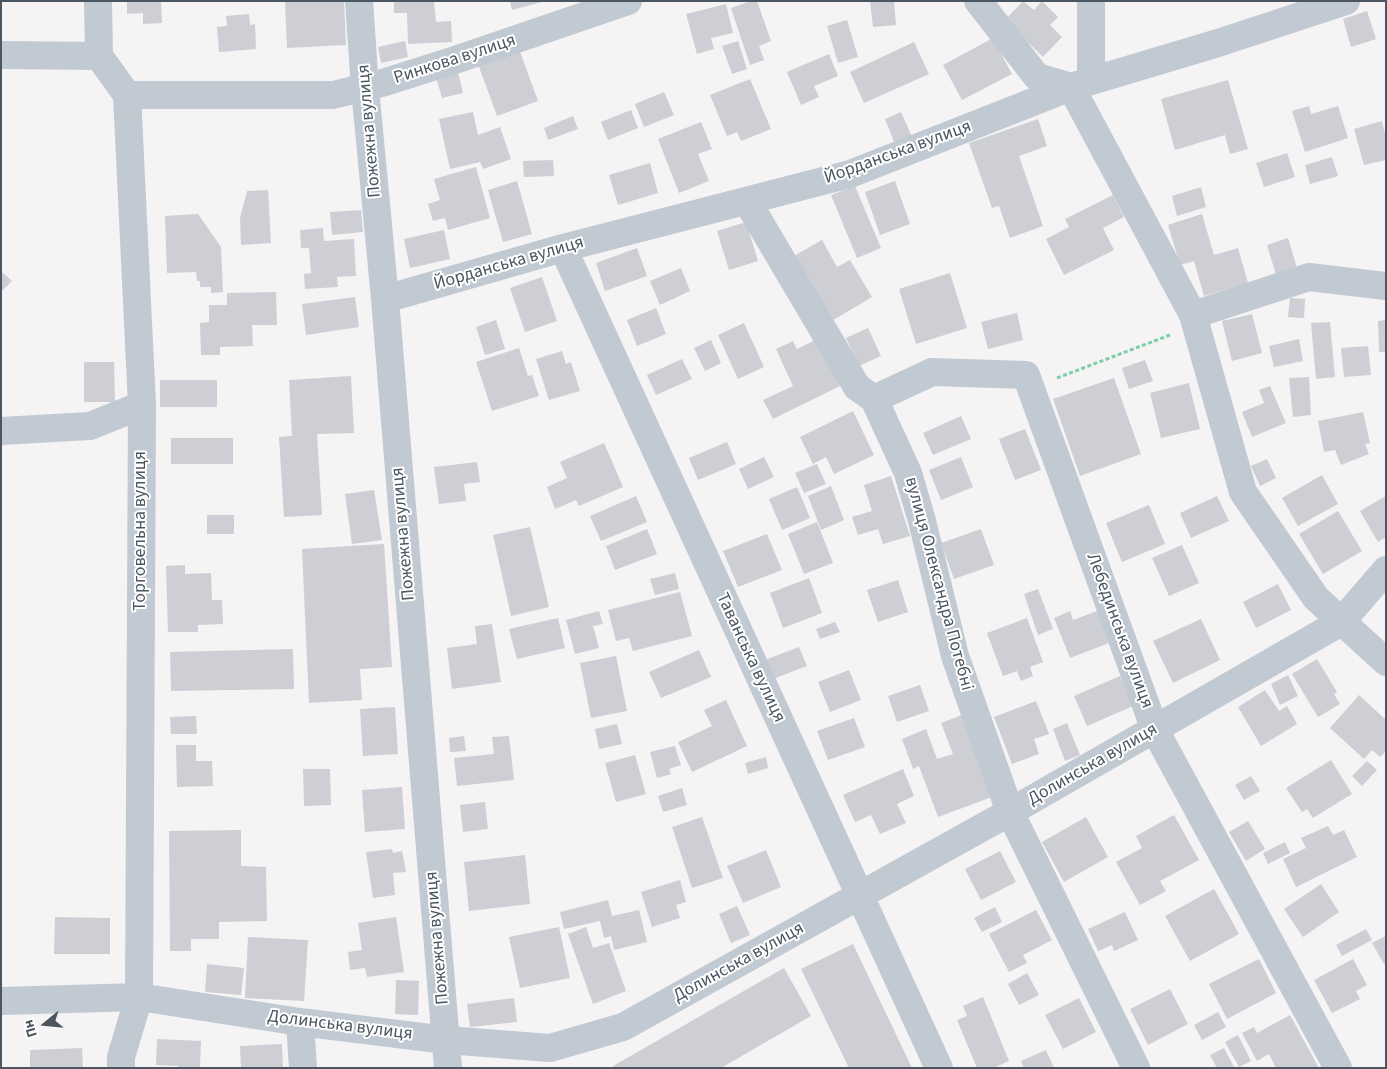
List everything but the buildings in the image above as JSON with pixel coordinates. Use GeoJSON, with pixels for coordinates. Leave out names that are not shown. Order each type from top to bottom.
{"type":"FeatureCollection","features":[{"type":"Feature","properties":{"kind":"street"},"geometry":{"type":"LineString","coordinates":[[98,1],[100,56],[127,95]]}},
{"type":"Feature","properties":{"kind":"street","name":"Пожежна вулиця"},"geometry":{"type":"LineString","coordinates":[[359,1],[448,1068]]}},
{"type":"Feature","properties":{"kind":"street","name":"Ринкова вулиця"},"geometry":{"type":"LineString","coordinates":[[127,95],[333,95],[365,88],[455,60],[628,1]]}},
{"type":"Feature","properties":{"kind":"street"},"geometry":{"type":"LineString","coordinates":[[978,1],[1037,77],[1081,84]]}},
{"type":"Feature","properties":{"kind":"street"},"geometry":{"type":"LineString","coordinates":[[1092,1],[1081,84],[1194,320],[1244,492],[1316,598],[1386,662]]}},
{"type":"Feature","properties":{"kind":"street","name":"Йорданська вулиця"},"geometry":{"type":"LineString","coordinates":[[385,299],[562,248],[850,174],[1081,84],[1218,43],[1346,1]]}},
{"type":"Feature","properties":{"kind":"street"},"geometry":{"type":"LineString","coordinates":[[1,55],[100,56]]}},
{"type":"Feature","properties":{"kind":"street","name":"Торговельна вулиця"},"geometry":{"type":"LineString","coordinates":[[121,1068],[121,1057],[139,997],[142,405],[127,95]]}},
{"type":"Feature","properties":{"kind":"street","name":"вулиця Олександра Потебні"},"geometry":{"type":"LineString","coordinates":[[747,201],[857,387],[874,399],[908,472],[955,656],[1010,812],[1136,1068]]}},
{"type":"Feature","properties":{"kind":"street","name":"Таванська вулиця"},"geometry":{"type":"LineString","coordinates":[[562,248],[939,1068]]}},
{"type":"Feature","properties":{"kind":"street"},"geometry":{"type":"LineString","coordinates":[[1194,320],[1309,277],[1386,286]]}},
{"type":"Feature","properties":{"kind":"street"},"geometry":{"type":"LineString","coordinates":[[874,399],[932,372],[1026,376],[1031,388]]}},
{"type":"Feature","properties":{"kind":"street","name":"Лебединська вулиця"},"geometry":{"type":"LineString","coordinates":[[1031,388],[1155,730],[1338,1068]]}},
{"type":"Feature","properties":{"kind":"street"},"geometry":{"type":"LineString","coordinates":[[1,431],[90,426],[142,405]]}},
{"type":"Feature","properties":{"kind":"street","name":"Долинська вулиця"},"geometry":{"type":"LineString","coordinates":[[1,1001],[139,997],[300,1022],[446,1040],[550,1048],[624,1027],[1010,812],[1341,622],[1386,570]]}},
{"type":"Feature","properties":{"kind":"street"},"geometry":{"type":"LineString","coordinates":[[300,1022],[303,1068]]}},
{"type":"Feature","properties":{"kind":"path"},"geometry":{"type":"LineString","coordinates":[[1031,388],[1194,320]]}}]}
